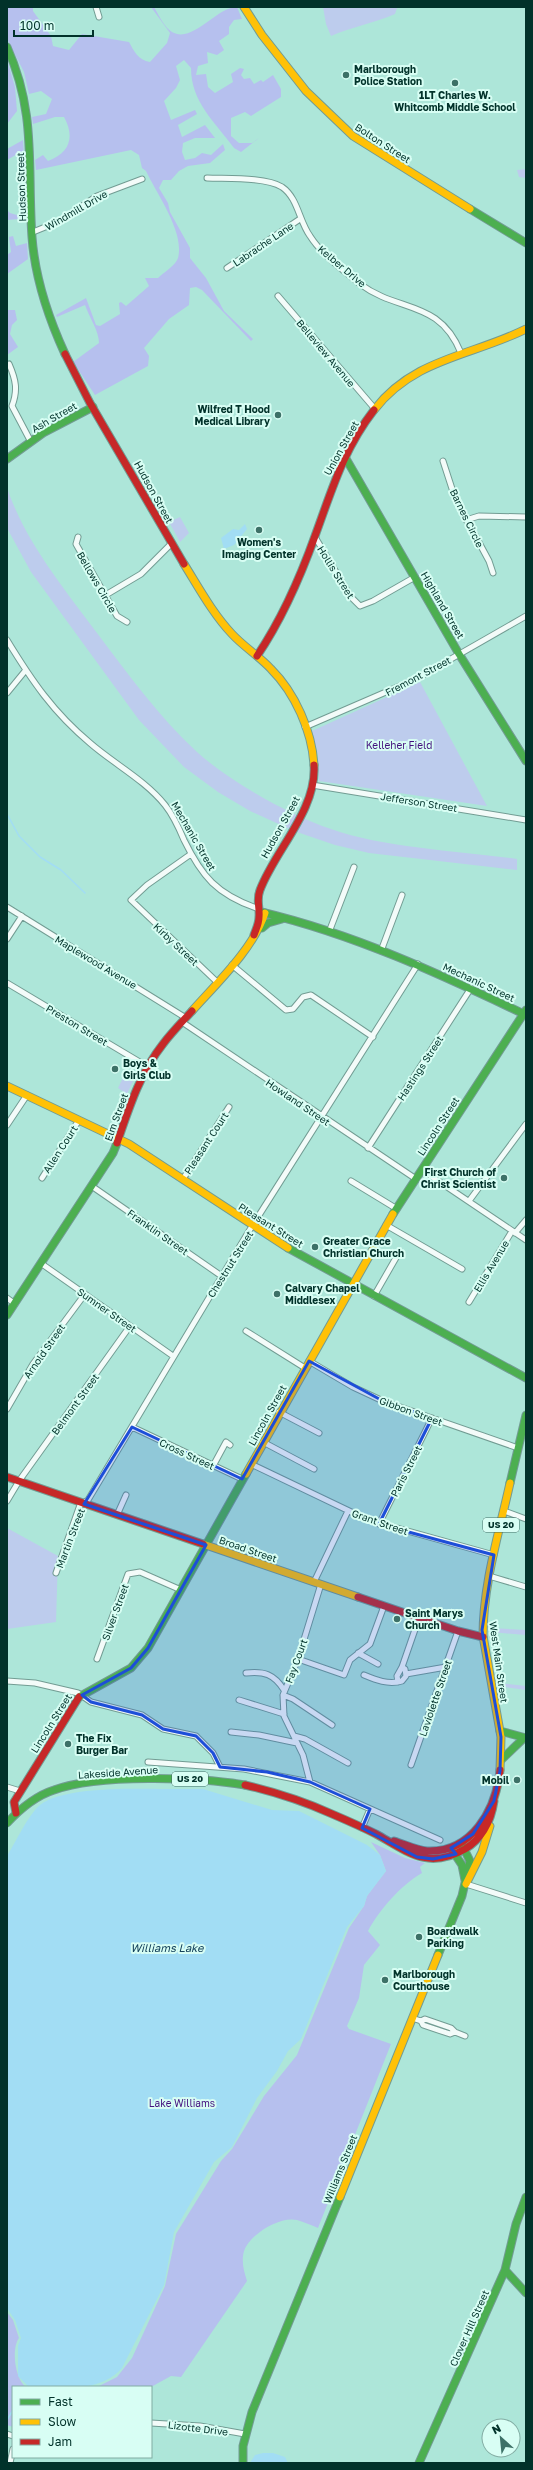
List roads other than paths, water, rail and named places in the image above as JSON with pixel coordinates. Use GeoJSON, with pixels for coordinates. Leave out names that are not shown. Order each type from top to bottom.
{"type":"FeatureCollection","features":[{"type":"Feature","properties":{"kind":"street"},"geometry":{"type":"LineString","coordinates":[[96,7],[99,17]]}},
{"type":"Feature","properties":{"kind":"street","name":"Bolton Street"},"geometry":{"type":"LineString","coordinates":[[244,7],[262,35],[302,87],[353,136],[526,243]]}},
{"type":"Feature","properties":{"kind":"street","name":"Hudson Street"},"geometry":{"type":"LineString","coordinates":[[7,47],[18,67],[24,91],[32,175],[33,232],[36,266],[48,309],[67,359],[171,544],[228,629],[242,646],[257,656],[280,678],[306,727],[314,755],[312,785],[305,804],[264,878],[256,902],[256,908]]}},
{"type":"Feature","properties":{"kind":"street","name":"Kelber Drive"},"geometry":{"type":"LineString","coordinates":[[207,178],[276,184],[292,198],[300,219],[318,246],[350,275],[373,292],[415,308],[440,321],[452,334],[461,353]]}},
{"type":"Feature","properties":{"kind":"street","name":"Windmill Drive"},"geometry":{"type":"LineString","coordinates":[[33,232],[60,221],[97,196],[142,179]]}},
{"type":"Feature","properties":{"kind":"street","name":"Labrache Lane"},"geometry":{"type":"LineString","coordinates":[[226,268],[300,219]]}},
{"type":"Feature","properties":{"kind":"street","name":"Belleview Avenue"},"geometry":{"type":"LineString","coordinates":[[278,296],[375,409]]}},
{"type":"Feature","properties":{"kind":"street","name":"Union Street"},"geometry":{"type":"LineString","coordinates":[[257,656],[282,618],[315,537],[335,477],[375,409],[390,392],[404,380],[422,369],[461,353],[509,338],[526,329]]}},
{"type":"Feature","properties":{"kind":"street"},"geometry":{"type":"LineString","coordinates":[[9,364],[15,377],[17,393],[12,406],[31,442]]}},
{"type":"Feature","properties":{"kind":"street","name":"Ash Street"},"geometry":{"type":"LineString","coordinates":[[7,459],[55,426],[93,407]]}},
{"type":"Feature","properties":{"kind":"street","name":"Highland Street"},"geometry":{"type":"LineString","coordinates":[[345,458],[459,654],[526,761]]}},
{"type":"Feature","properties":{"kind":"street","name":"Barnes Circle"},"geometry":{"type":"LineString","coordinates":[[443,461],[455,498],[489,561],[493,573]]}},
{"type":"Feature","properties":{"kind":"street"},"geometry":{"type":"LineString","coordinates":[[466,520],[479,516],[526,516]]}},
{"type":"Feature","properties":{"kind":"street","name":"Bellows Circle"},"geometry":{"type":"LineString","coordinates":[[78,537],[76,544],[79,551],[104,596],[116,616],[127,622]]}},
{"type":"Feature","properties":{"kind":"street","name":"Hollis Street"},"geometry":{"type":"LineString","coordinates":[[315,537],[351,597],[360,606],[373,601],[415,577]]}},
{"type":"Feature","properties":{"kind":"street"},"geometry":{"type":"LineString","coordinates":[[104,596],[141,574],[171,544]]}},
{"type":"Feature","properties":{"kind":"street","name":"Fremont Street"},"geometry":{"type":"LineString","coordinates":[[306,727],[395,690],[526,616]]}},
{"type":"Feature","properties":{"kind":"street","name":"Mechanic Street"},"geometry":{"type":"LineString","coordinates":[[7,640],[39,692],[62,718],[165,805],[202,872],[221,892],[265,913],[329,932],[418,964],[525,1013]]}},
{"type":"Feature","properties":{"kind":"street"},"geometry":{"type":"LineString","coordinates":[[7,693],[25,671]]}},
{"type":"Feature","properties":{"kind":"street","name":"Jefferson Street"},"geometry":{"type":"LineString","coordinates":[[312,785],[526,820]]}},
{"type":"Feature","properties":{"kind":"street","name":"Kirby Street"},"geometry":{"type":"LineString","coordinates":[[192,854],[132,898],[136,906],[217,982]]}},
{"type":"Feature","properties":{"kind":"street"},"geometry":{"type":"LineString","coordinates":[[329,932],[354,867]]}},
{"type":"Feature","properties":{"kind":"street"},"geometry":{"type":"LineString","coordinates":[[381,951],[402,895]]}},
{"type":"Feature","properties":{"kind":"street","name":"Maplewood Avenue"},"geometry":{"type":"LineString","coordinates":[[7,907],[184,1020]]}},
{"type":"Feature","properties":{"kind":"street","name":"Elm Street"},"geometry":{"type":"LineString","coordinates":[[254,935],[259,917],[256,908]]}},
{"type":"Feature","properties":{"kind":"street","name":"Elm Street"},"geometry":{"type":"LineString","coordinates":[[7,1315],[93,1187],[120,1139],[132,1101],[148,1067],[184,1020],[232,965],[264,922],[265,913]]}},
{"type":"Feature","properties":{"kind":"street"},"geometry":{"type":"LineString","coordinates":[[7,939],[22,916]]}},
{"type":"Feature","properties":{"kind":"street","name":"Elm Street"},"geometry":{"type":"LineString","coordinates":[[254,935],[268,922],[279,919],[288,919]]}},
{"type":"Feature","properties":{"kind":"street","name":"Chestnut Street"},"geometry":{"type":"LineString","coordinates":[[84,1504],[253,1226],[418,964]]}},
{"type":"Feature","properties":{"kind":"street"},"geometry":{"type":"LineString","coordinates":[[232,965],[286,1010],[293,1009],[303,996],[311,995],[373,1037]]}},
{"type":"Feature","properties":{"kind":"street","name":"Preston Street"},"geometry":{"type":"LineString","coordinates":[[7,983],[148,1067]]}},
{"type":"Feature","properties":{"kind":"street","name":"Hastings Street"},"geometry":{"type":"LineString","coordinates":[[368,1148],[472,988]]}},
{"type":"Feature","properties":{"kind":"street","name":"Lincoln Street"},"geometry":{"type":"LineString","coordinates":[[16,1813],[14,1802],[20,1791],[82,1695],[121,1674],[138,1661],[148,1648],[279,1412],[354,1284],[386,1225],[525,1013]]}},
{"type":"Feature","properties":{"kind":"street","name":"Howland Street"},"geometry":{"type":"LineString","coordinates":[[184,1020],[322,1117],[416,1179]]}},
{"type":"Feature","properties":{"kind":"street","name":"Pleasant Street"},"geometry":{"type":"LineString","coordinates":[[7,1086],[120,1139],[284,1246],[526,1378]]}},
{"type":"Feature","properties":{"kind":"street"},"geometry":{"type":"LineString","coordinates":[[7,1125],[27,1095]]}},
{"type":"Feature","properties":{"kind":"street","name":"Pleasant Court"},"geometry":{"type":"LineString","coordinates":[[183,1179],[229,1107]]}},
{"type":"Feature","properties":{"kind":"street","name":"Allen Court"},"geometry":{"type":"LineString","coordinates":[[42,1178],[79,1120]]}},
{"type":"Feature","properties":{"kind":"street"},"geometry":{"type":"LineString","coordinates":[[469,1201],[526,1124]]}},
{"type":"Feature","properties":{"kind":"street"},"geometry":{"type":"LineString","coordinates":[[422,1170],[526,1240]]}},
{"type":"Feature","properties":{"kind":"street"},"geometry":{"type":"LineString","coordinates":[[351,1181],[397,1209]]}},
{"type":"Feature","properties":{"kind":"street","name":"Franklin Street"},"geometry":{"type":"LineString","coordinates":[[93,1187],[222,1277]]}},
{"type":"Feature","properties":{"kind":"street","name":"Ellis Avenue"},"geometry":{"type":"LineString","coordinates":[[469,1302],[514,1232],[526,1220]]}},
{"type":"Feature","properties":{"kind":"street"},"geometry":{"type":"LineString","coordinates":[[386,1225],[462,1269]]}},
{"type":"Feature","properties":{"kind":"street"},"geometry":{"type":"LineString","coordinates":[[374,1296],[397,1256]]}},
{"type":"Feature","properties":{"kind":"street","name":"Sumner Street"},"geometry":{"type":"LineString","coordinates":[[42,1264],[173,1356]]}},
{"type":"Feature","properties":{"kind":"street","name":"Arnold Street"},"geometry":{"type":"LineString","coordinates":[[7,1410],[33,1364],[85,1294]]}},
{"type":"Feature","properties":{"kind":"street"},"geometry":{"type":"LineString","coordinates":[[7,1298],[14,1304]]}},
{"type":"Feature","properties":{"kind":"street","name":"Belmont Street"},"geometry":{"type":"LineString","coordinates":[[7,1502],[19,1481],[130,1326]]}},
{"type":"Feature","properties":{"kind":"street"},"geometry":{"type":"LineString","coordinates":[[246,1331],[305,1368]]}},
{"type":"Feature","properties":{"kind":"street","name":"Gibbon Street"},"geometry":{"type":"LineString","coordinates":[[309,1361],[353,1387],[383,1401],[518,1448]]}},
{"type":"Feature","properties":{"kind":"street"},"geometry":{"type":"LineString","coordinates":[[279,1412],[319,1433]]}},
{"type":"Feature","properties":{"kind":"street","name":"West Main Street"},"geometry":{"type":"LineString","coordinates":[[451,1848],[473,1834],[482,1823],[494,1801],[501,1760],[500,1731],[483,1637],[483,1619],[494,1555],[526,1415]]}},
{"type":"Feature","properties":{"kind":"street","name":"Paris Street"},"geometry":{"type":"LineString","coordinates":[[379,1524],[432,1418]]}},
{"type":"Feature","properties":{"kind":"street","name":"Cross Street"},"geometry":{"type":"LineString","coordinates":[[132,1427],[242,1479]]}},
{"type":"Feature","properties":{"kind":"street"},"geometry":{"type":"LineString","coordinates":[[213,1466],[226,1442],[230,1445]]}},
{"type":"Feature","properties":{"kind":"street"},"geometry":{"type":"LineString","coordinates":[[263,1442],[314,1469]]}},
{"type":"Feature","properties":{"kind":"street","name":"Grant Street"},"geometry":{"type":"LineString","coordinates":[[251,1464],[348,1511],[379,1524],[494,1555]]}},
{"type":"Feature","properties":{"kind":"street","name":"Broad Street"},"geometry":{"type":"LineString","coordinates":[[7,1477],[419,1618],[458,1631],[483,1637]]}},
{"type":"Feature","properties":{"kind":"street"},"geometry":{"type":"LineString","coordinates":[[117,1515],[126,1494]]}},
{"type":"Feature","properties":{"kind":"street","name":"Martin Street"},"geometry":{"type":"LineString","coordinates":[[56,1573],[80,1505],[84,1504]]}},
{"type":"Feature","properties":{"kind":"street","name":"Fay Court"},"geometry":{"type":"LineString","coordinates":[[310,1782],[297,1743],[284,1714],[284,1693],[298,1659],[317,1583],[348,1511]]}},
{"type":"Feature","properties":{"kind":"street"},"geometry":{"type":"LineString","coordinates":[[504,1511],[526,1519]]}},
{"type":"Feature","properties":{"kind":"street","name":"Silver Street"},"geometry":{"type":"LineString","coordinates":[[97,1659],[128,1574],[140,1572],[181,1590]]}},
{"type":"Feature","properties":{"kind":"street"},"geometry":{"type":"LineString","coordinates":[[490,1576],[526,1587]]}},
{"type":"Feature","properties":{"kind":"street"},"geometry":{"type":"LineString","coordinates":[[298,1659],[344,1675],[350,1660],[370,1644],[384,1606]]}},
{"type":"Feature","properties":{"kind":"street"},"geometry":{"type":"LineString","coordinates":[[398,1682],[397,1676],[402,1667],[419,1618]]}},
{"type":"Feature","properties":{"kind":"street","name":"Laviolette Street"},"geometry":{"type":"LineString","coordinates":[[411,1765],[458,1631]]}},
{"type":"Feature","properties":{"kind":"street"},"geometry":{"type":"LineString","coordinates":[[358,1653],[378,1664]]}},
{"type":"Feature","properties":{"kind":"street"},"geometry":{"type":"LineString","coordinates":[[402,1667],[406,1674]]}},
{"type":"Feature","properties":{"kind":"street"},"geometry":{"type":"LineString","coordinates":[[406,1674],[446,1667]]}},
{"type":"Feature","properties":{"kind":"street"},"geometry":{"type":"LineString","coordinates":[[246,1673],[260,1672],[272,1676],[284,1693],[332,1725]]}},
{"type":"Feature","properties":{"kind":"street"},"geometry":{"type":"LineString","coordinates":[[364,1675],[380,1682],[398,1682],[404,1679],[406,1674]]}},
{"type":"Feature","properties":{"kind":"street"},"geometry":{"type":"LineString","coordinates":[[7,1681],[59,1687],[82,1695],[91,1702],[142,1715],[156,1727],[196,1736],[212,1753],[220,1767]]}},
{"type":"Feature","properties":{"kind":"street"},"geometry":{"type":"LineString","coordinates":[[239,1700],[284,1714]]}},
{"type":"Feature","properties":{"kind":"street"},"geometry":{"type":"LineString","coordinates":[[500,1731],[525,1738]]}},
{"type":"Feature","properties":{"kind":"street"},"geometry":{"type":"LineString","coordinates":[[231,1732],[259,1735],[297,1743]]}},
{"type":"Feature","properties":{"kind":"street"},"geometry":{"type":"LineString","coordinates":[[294,1736],[305,1739],[348,1763]]}},
{"type":"Feature","properties":{"kind":"street"},"geometry":{"type":"LineString","coordinates":[[501,1760],[525,1738]]}},
{"type":"Feature","properties":{"kind":"street","name":"Lakeside Avenue"},"geometry":{"type":"LineString","coordinates":[[148,1762],[267,1772],[310,1782],[440,1840]]}},
{"type":"Feature","properties":{"kind":"street","name":"Lakeside Avenue"},"geometry":{"type":"LineString","coordinates":[[7,1823],[16,1813],[40,1796],[70,1785],[96,1782],[212,1779],[237,1782],[274,1791],[312,1805],[362,1828],[417,1857],[433,1859],[456,1854],[465,1850],[482,1834],[491,1818],[494,1801]]}},
{"type":"Feature","properties":{"kind":"street"},"geometry":{"type":"LineString","coordinates":[[7,1787],[20,1791]]}},
{"type":"Feature","properties":{"kind":"street"},"geometry":{"type":"LineString","coordinates":[[362,1828],[370,1809]]}},
{"type":"Feature","properties":{"kind":"street"},"geometry":{"type":"LineString","coordinates":[[466,1884],[488,1838],[491,1818]]}},
{"type":"Feature","properties":{"kind":"street","name":"Lakeside Avenue"},"geometry":{"type":"LineString","coordinates":[[375,1835],[416,1850],[426,1851],[451,1848]]}},
{"type":"Feature","properties":{"kind":"street","name":"Williams Street"},"geometry":{"type":"LineString","coordinates":[[243,2463],[246,2434],[252,2412],[466,1884],[470,1861],[461,1843]]}},
{"type":"Feature","properties":{"kind":"street"},"geometry":{"type":"LineString","coordinates":[[451,1848],[462,1865],[466,1884]]}},
{"type":"Feature","properties":{"kind":"street"},"geometry":{"type":"LineString","coordinates":[[466,1884],[526,1903]]}},
{"type":"Feature","properties":{"kind":"street"},"geometry":{"type":"LineString","coordinates":[[412,2018],[421,2021],[423,2025],[450,2034],[455,2032],[465,2036]]}},
{"type":"Feature","properties":{"kind":"street","name":"Clover Hill Street"},"geometry":{"type":"LineString","coordinates":[[419,2463],[505,2270],[516,2224],[526,2196]]}},
{"type":"Feature","properties":{"kind":"street"},"geometry":{"type":"LineString","coordinates":[[505,2270],[526,2293]]}},
{"type":"Feature","properties":{"kind":"street","name":"Lizotte Drive"},"geometry":{"type":"LineString","coordinates":[[152,2423],[200,2426],[246,2434]]}},
{"type":"Feature","properties":{"kind":"water"},"geometry":{"type":"Polygon","coordinates":[[[245,524],[247,529],[234,545],[224,549],[221,538],[233,529],[239,530],[245,524]]]}},
{"type":"Feature","properties":{"kind":"water","name":"Williams Lake"},"geometry":{"type":"Polygon","coordinates":[[[124,1789],[203,1789],[272,1810],[299,1811],[367,1845],[380,1855],[386,1871],[367,1896],[364,1906],[347,1927],[301,2039],[288,2051],[277,2071],[257,2098],[232,2147],[214,2162],[174,2232],[164,2285],[122,2368],[113,2376],[102,2382],[91,2385],[28,2386],[18,2376],[18,2346],[21,2338],[15,2320],[7,2308],[7,1856],[31,1815],[40,1805],[67,1794],[85,1791],[124,1789]]]}},
{"type":"Feature","properties":{"kind":"water"},"geometry":{"type":"Polygon","coordinates":[[[273,2453],[285,2457],[288,2463],[250,2463],[255,2455],[273,2453]]]}},
{"type":"Feature","properties":{"kind":"waterway"},"geometry":{"type":"LineString","coordinates":[[7,814],[19,836],[40,857],[61,870],[85,893]]}},
{"type":"Feature","properties":{"kind":"waterway"},"geometry":{"type":"LineString","coordinates":[[7,2420],[12,2412]]}},
{"type":"Feature","properties":{"kind":"place","name":"Marlborough Police Station"},"geometry":{"type":"Point","coordinates":[346,75]}},
{"type":"Feature","properties":{"kind":"place","name":"1LT Charles W. Whitcomb Middle School"},"geometry":{"type":"Point","coordinates":[455,83]}},
{"type":"Feature","properties":{"kind":"place","name":"Wilfred T Hood Medical Library"},"geometry":{"type":"Point","coordinates":[278,415]}},
{"type":"Feature","properties":{"kind":"place","name":"Women's Imaging Center"},"geometry":{"type":"Point","coordinates":[259,530]}},
{"type":"Feature","properties":{"kind":"place","name":"Boys & Girls Club"},"geometry":{"type":"Point","coordinates":[115,1069]}},
{"type":"Feature","properties":{"kind":"place","name":"First Church of Christ Scientist"},"geometry":{"type":"Point","coordinates":[504,1178]}},
{"type":"Feature","properties":{"kind":"place","name":"Greater Grace Christian Church"},"geometry":{"type":"Point","coordinates":[315,1247]}},
{"type":"Feature","properties":{"kind":"place","name":"Calvary Chapel Middlesex"},"geometry":{"type":"Point","coordinates":[277,1294]}},
{"type":"Feature","properties":{"kind":"place","name":"Saint Marys Church"},"geometry":{"type":"Point","coordinates":[397,1619]}},
{"type":"Feature","properties":{"kind":"place","name":"The Fix Burger Bar"},"geometry":{"type":"Point","coordinates":[68,1744]}},
{"type":"Feature","properties":{"kind":"place","name":"Mobil"},"geometry":{"type":"Point","coordinates":[517,1780]}},
{"type":"Feature","properties":{"kind":"place","name":"Boardwalk Parking"},"geometry":{"type":"Point","coordinates":[419,1937]}},
{"type":"Feature","properties":{"kind":"place","name":"Marlborough Courthouse"},"geometry":{"type":"Point","coordinates":[385,1980]}},
{"type":"Feature","properties":{"kind":"park label","name":"Kelleher Field"},"geometry":{"type":"Point","coordinates":[399,745]}},
{"type":"Feature","properties":{"kind":"park label","name":"Lake Williams"},"geometry":{"type":"Point","coordinates":[182,2103]}}]}
